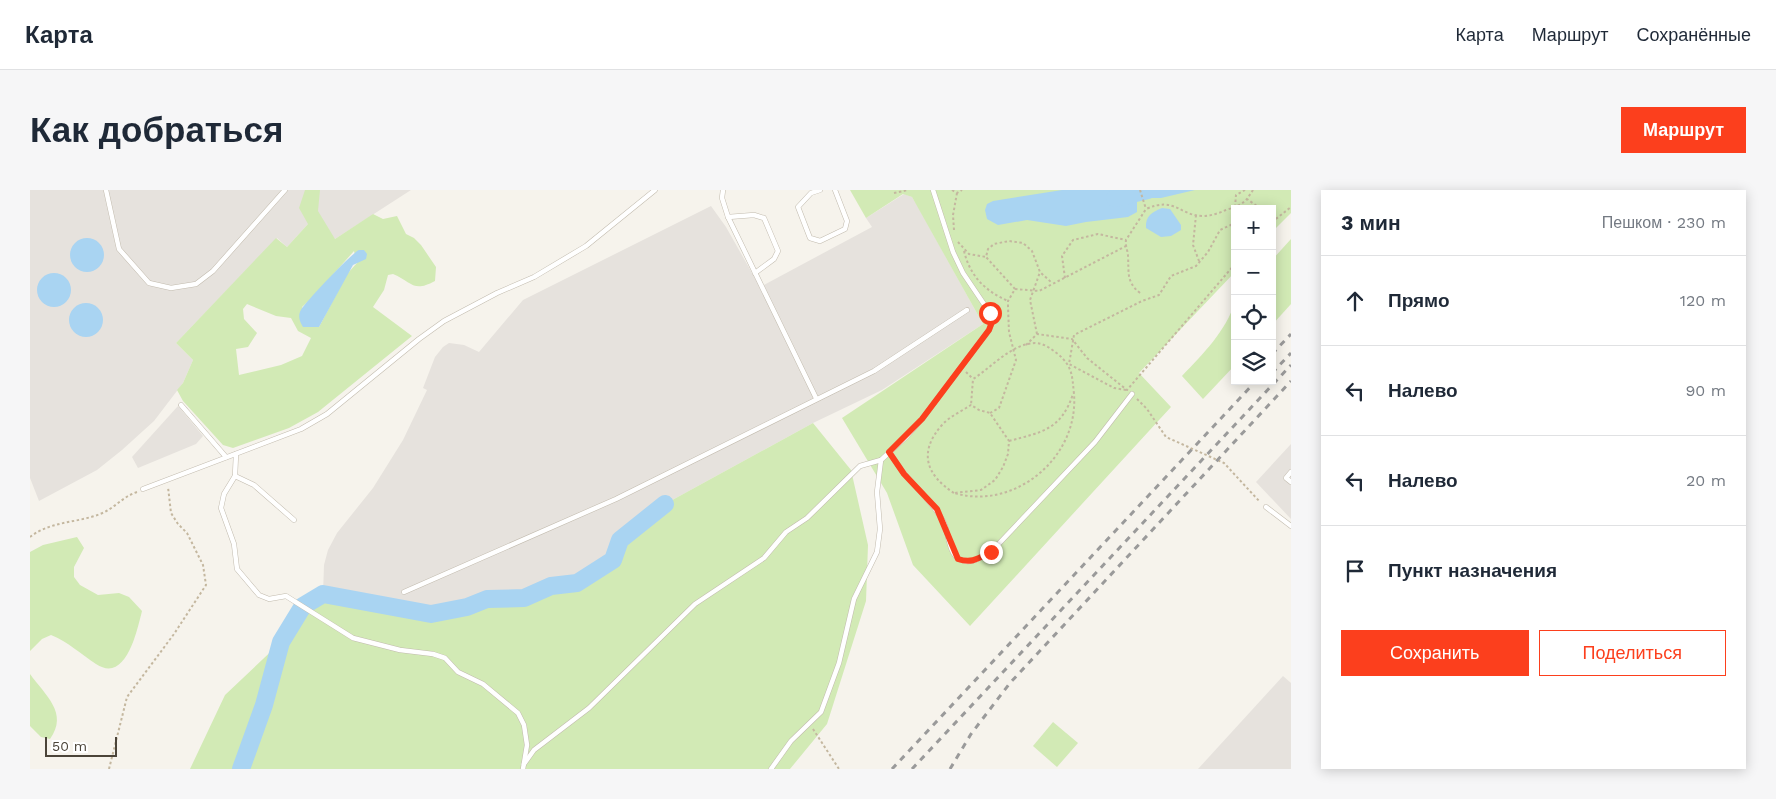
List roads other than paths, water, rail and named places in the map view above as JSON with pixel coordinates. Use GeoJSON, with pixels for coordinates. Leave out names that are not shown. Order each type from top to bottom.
{"type":"FeatureCollection","features":[{"type":"Feature","properties":{"kind":"lane"},"geometry":{"type":"LineString","coordinates":[[106,190],[119,249],[149,283],[171,288],[196,284],[213,271],[285,190]]}},
{"type":"Feature","properties":{"kind":"lane"},"geometry":{"type":"LineString","coordinates":[[143,489],[292,433],[327,414],[444,321],[497,293],[534,277],[586,246],[655,190]]}},
{"type":"Feature","properties":{"kind":"lane"},"geometry":{"type":"LineString","coordinates":[[723,190],[722,198],[728,216],[816,398]]}},
{"type":"Feature","properties":{"kind":"lane"},"geometry":{"type":"LineString","coordinates":[[820,190],[810,191],[798,208],[810,238],[820,241],[845,229],[848,221],[835,190]]}},
{"type":"Feature","properties":{"kind":"lane"},"geometry":{"type":"LineString","coordinates":[[524,767],[534,750],[589,708],[695,604],[764,558],[786,532],[807,518],[860,466],[881,460],[922,419],[989,330],[992,322],[984,302],[963,273],[953,252],[933,190]]}},
{"type":"Feature","properties":{"kind":"lane"},"geometry":{"type":"LineString","coordinates":[[728,216],[754,215],[764,218],[778,251],[774,259],[755,273]]}},
{"type":"Feature","properties":{"kind":"lane"},"geometry":{"type":"LineString","coordinates":[[404,592],[616,499],[816,398],[874,371],[968,310]]}},
{"type":"Feature","properties":{"kind":"lane"},"geometry":{"type":"LineString","coordinates":[[889,452],[904,474],[937,509],[945,524],[954,554],[958,559],[967,562],[974,561],[991,552],[1095,442],[1132,394]]}},
{"type":"Feature","properties":{"kind":"lane"},"geometry":{"type":"LineString","coordinates":[[181,405],[226,457]]}},
{"type":"Feature","properties":{"kind":"lane"},"geometry":{"type":"LineString","coordinates":[[236,454],[235,476],[224,494],[221,508],[234,544],[237,569],[259,595],[269,599],[286,596],[352,638],[400,650],[433,654],[445,658],[458,672],[483,684],[518,713],[524,725],[527,744],[524,767]]}},
{"type":"Feature","properties":{"kind":"lane"},"geometry":{"type":"LineString","coordinates":[[771,769],[791,741],[821,712],[838,663],[854,599],[877,552],[880,529],[876,492],[881,460]]}},
{"type":"Feature","properties":{"kind":"lane"},"geometry":{"type":"LineString","coordinates":[[1291,472],[1286,478],[1291,482]]}},
{"type":"Feature","properties":{"kind":"lane"},"geometry":{"type":"LineString","coordinates":[[235,476],[254,485],[294,520]]}},
{"type":"Feature","properties":{"kind":"lane"},"geometry":{"type":"LineString","coordinates":[[1266,507],[1291,526]]}},
{"type":"Feature","properties":{"kind":"water"},"geometry":{"type":"Polygon","coordinates":[[[1062,190],[1137,190],[1137,212],[1128,217],[1066,226],[1027,220],[998,225],[987,219],[985,210],[987,204],[993,201],[1062,190]]]}},
{"type":"Feature","properties":{"kind":"water"},"geometry":{"type":"Polygon","coordinates":[[[1145,190],[1195,190],[1161,198],[1151,198],[1145,190]]]}},
{"type":"Feature","properties":{"kind":"water"},"geometry":{"type":"Polygon","coordinates":[[[1162,208],[1170,209],[1181,225],[1181,230],[1171,236],[1161,237],[1146,228],[1150,215],[1162,208]]]}},
{"type":"Feature","properties":{"kind":"water"},"geometry":{"type":"Polygon","coordinates":[[[87,238],[94,239],[99,243],[103,248],[103,262],[99,267],[94,271],[87,272],[80,271],[75,267],[71,262],[70,255],[71,248],[75,243],[80,239],[87,238]]]}},
{"type":"Feature","properties":{"kind":"water"},"geometry":{"type":"Polygon","coordinates":[[[359,250],[364,250],[367,254],[366,259],[353,265],[319,327],[303,327],[299,316],[300,312],[318,290],[359,250]]]}},
{"type":"Feature","properties":{"kind":"water"},"geometry":{"type":"Polygon","coordinates":[[[54,273],[61,274],[66,278],[70,283],[70,297],[66,302],[61,306],[54,307],[47,306],[42,302],[38,297],[37,290],[38,283],[42,278],[47,274],[54,273]]]}},
{"type":"Feature","properties":{"kind":"water"},"geometry":{"type":"Polygon","coordinates":[[[86,303],[93,304],[98,308],[102,313],[102,327],[98,332],[93,336],[86,337],[79,336],[74,332],[70,327],[69,320],[70,313],[74,308],[79,304],[86,303]]]}},
{"type":"Feature","properties":{"kind":"waterway"},"geometry":{"type":"LineString","coordinates":[[1115,198],[1148,190]]}},
{"type":"Feature","properties":{"kind":"waterway"},"geometry":{"type":"LineString","coordinates":[[241,769],[264,705],[281,642],[303,606],[323,594],[431,614],[467,607],[487,599],[524,598],[551,586],[577,583],[613,560],[620,540],[665,504]]}},
{"type":"Feature","properties":{"kind":"railway"},"geometry":{"type":"LineString","coordinates":[[1276,350],[1291,334]]}},
{"type":"Feature","properties":{"kind":"railway"},"geometry":{"type":"LineString","coordinates":[[1276,369],[1291,353]]}},
{"type":"Feature","properties":{"kind":"railway"},"geometry":{"type":"LineString","coordinates":[[912,769],[1291,365]]}},
{"type":"Feature","properties":{"kind":"railway"},"geometry":{"type":"LineString","coordinates":[[950,769],[971,734],[1010,683],[1291,381]]}},
{"type":"Feature","properties":{"kind":"railway"},"geometry":{"type":"LineString","coordinates":[[892,769],[1252,385]]}}]}
